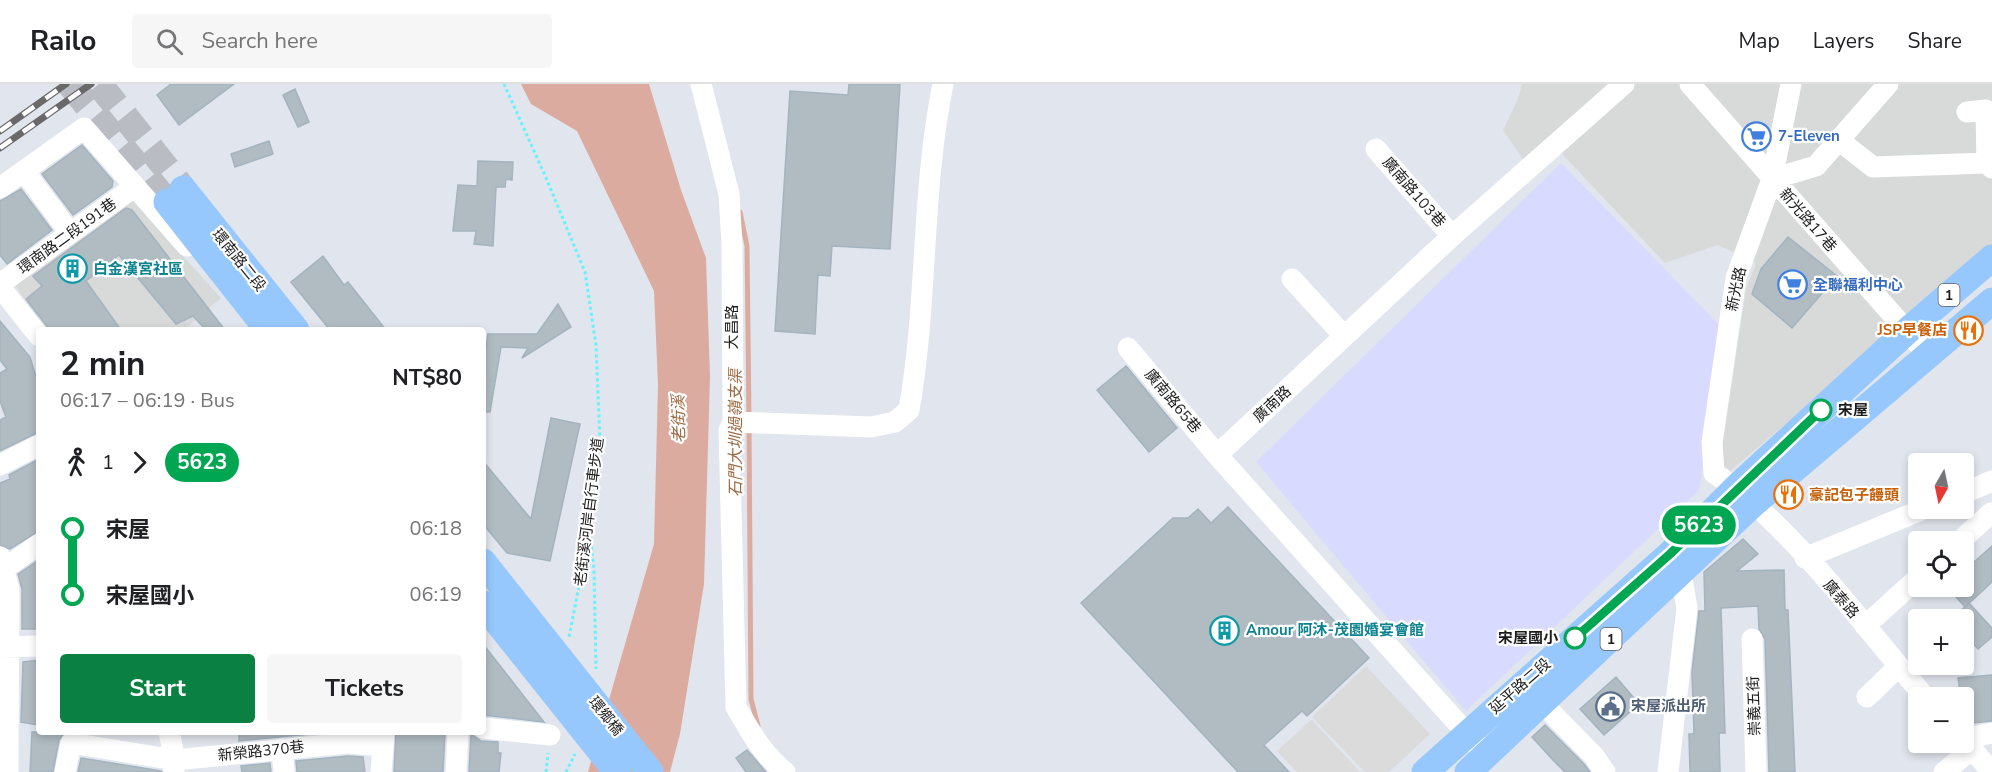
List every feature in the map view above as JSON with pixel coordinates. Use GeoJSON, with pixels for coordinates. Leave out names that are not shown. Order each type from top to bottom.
{"type":"FeatureCollection","features":[{"type":"Feature","properties":{"kind":"main road","name":"環南路二段"},"geometry":{"type":"LineString","coordinates":[[175,196],[253,293],[293,327]]}},
{"type":"Feature","properties":{"kind":"main road","name":"1"},"geometry":{"type":"LineString","coordinates":[[1905,332],[1992,258]]}},
{"type":"Feature","properties":{"kind":"main road","name":"環南路二段"},"geometry":{"type":"LineString","coordinates":[[253,293],[267,327]]}},
{"type":"Feature","properties":{"kind":"main road","name":"1"},"geometry":{"type":"LineString","coordinates":[[1928,355],[1992,301]]}},
{"type":"Feature","properties":{"kind":"main road","name":"延平路二段"},"geometry":{"type":"LineString","coordinates":[[1468,772],[1542,703],[1676,563],[1905,332]]}},
{"type":"Feature","properties":{"kind":"main road","name":"延平路二段"},"geometry":{"type":"LineString","coordinates":[[1744,496],[1928,355]]}},
{"type":"Feature","properties":{"kind":"main road","name":"延平路二段"},"geometry":{"type":"LineString","coordinates":[[1425,772],[1466,734],[1676,563]]}},
{"type":"Feature","properties":{"kind":"main road"},"geometry":{"type":"LineString","coordinates":[[486,566],[562,661]]}},
{"type":"Feature","properties":{"kind":"main road","name":"環鄉橋"},"geometry":{"type":"LineString","coordinates":[[486,608],[617,772]]}},
{"type":"Feature","properties":{"kind":"main road","name":"環鄉橋"},"geometry":{"type":"LineString","coordinates":[[562,661],[650,772]]}},
{"type":"Feature","properties":{"kind":"street"},"geometry":{"type":"LineString","coordinates":[[700,84],[719,204],[723,247],[724,422],[731,426],[871,427],[895,422],[909,410],[918,361],[929,178],[943,84]]}},
{"type":"Feature","properties":{"kind":"street","name":"廣南路"},"geometry":{"type":"LineString","coordinates":[[1217,455],[1452,236],[1623,84]]}},
{"type":"Feature","properties":{"kind":"street","name":"新光路17巷"},"geometry":{"type":"LineString","coordinates":[[1690,84],[1905,332],[1928,355]]}},
{"type":"Feature","properties":{"kind":"street","name":"新光路"},"geometry":{"type":"LineString","coordinates":[[1744,496],[1714,473],[1712,442],[1736,278],[1772,179],[1791,84]]}},
{"type":"Feature","properties":{"kind":"street"},"geometry":{"type":"LineString","coordinates":[[1772,179],[1816,166],[1888,84]]}},
{"type":"Feature","properties":{"kind":"street"},"geometry":{"type":"LineString","coordinates":[[1840,141],[1874,167],[1989,165],[1986,110],[1967,112]]}},
{"type":"Feature","properties":{"kind":"street"},"geometry":{"type":"LineString","coordinates":[[0,188],[84,128],[208,270],[253,293]]}},
{"type":"Feature","properties":{"kind":"street","name":"廣南路103巷"},"geometry":{"type":"LineString","coordinates":[[1376,149],[1452,236]]}},
{"type":"Feature","properties":{"kind":"street"},"geometry":{"type":"LineString","coordinates":[[24,171],[70,233]]}},
{"type":"Feature","properties":{"kind":"street","name":"環南路二段191巷"},"geometry":{"type":"LineString","coordinates":[[2,278],[134,187]]}},
{"type":"Feature","properties":{"kind":"street"},"geometry":{"type":"LineString","coordinates":[[2,278],[36,331]]}},
{"type":"Feature","properties":{"kind":"street"},"geometry":{"type":"LineString","coordinates":[[1292,279],[1344,336]]}},
{"type":"Feature","properties":{"kind":"street","name":"廣南路65巷"},"geometry":{"type":"LineString","coordinates":[[1128,348],[1217,455]]}},
{"type":"Feature","properties":{"kind":"street"},"geometry":{"type":"LineString","coordinates":[[731,426],[736,707],[754,738],[774,763],[785,772]]}},
{"type":"Feature","properties":{"kind":"street"},"geometry":{"type":"LineString","coordinates":[[0,465],[36,447]]}},
{"type":"Feature","properties":{"kind":"street"},"geometry":{"type":"LineString","coordinates":[[1217,455],[1466,734],[1487,754]]}},
{"type":"Feature","properties":{"kind":"street"},"geometry":{"type":"LineString","coordinates":[[1974,489],[1992,481]]}},
{"type":"Feature","properties":{"kind":"street","name":"廣泰路"},"geometry":{"type":"LineString","coordinates":[[1744,496],[1805,558],[1917,687]]}},
{"type":"Feature","properties":{"kind":"street"},"geometry":{"type":"LineString","coordinates":[[1971,531],[1991,513]]}},
{"type":"Feature","properties":{"kind":"street"},"geometry":{"type":"LineString","coordinates":[[1805,558],[1908,515]]}},
{"type":"Feature","properties":{"kind":"street"},"geometry":{"type":"LineString","coordinates":[[8,772],[5,647],[9,589],[3,562],[36,546]]}},
{"type":"Feature","properties":{"kind":"street"},"geometry":{"type":"LineString","coordinates":[[1668,772],[1687,608],[1676,563]]}},
{"type":"Feature","properties":{"kind":"street"},"geometry":{"type":"LineString","coordinates":[[1865,626],[1908,587]]}},
{"type":"Feature","properties":{"kind":"street","name":"崇義五街"},"geometry":{"type":"LineString","coordinates":[[1752,639],[1756,772]]}},
{"type":"Feature","properties":{"kind":"street"},"geometry":{"type":"LineString","coordinates":[[5,647],[36,646]]}},
{"type":"Feature","properties":{"kind":"street"},"geometry":{"type":"LineString","coordinates":[[1867,697],[1899,666]]}},
{"type":"Feature","properties":{"kind":"street"},"geometry":{"type":"LineString","coordinates":[[1542,703],[1594,756],[1605,772]]}},
{"type":"Feature","properties":{"kind":"street"},"geometry":{"type":"LineString","coordinates":[[486,728],[550,735]]}},
{"type":"Feature","properties":{"kind":"street"},"geometry":{"type":"LineString","coordinates":[[1974,740],[1992,733]]}},
{"type":"Feature","properties":{"kind":"street"},"geometry":{"type":"LineString","coordinates":[[169,735],[174,766]]}},
{"type":"Feature","properties":{"kind":"street"},"geometry":{"type":"LineString","coordinates":[[456,772],[458,735]]}},
{"type":"Feature","properties":{"kind":"street"},"geometry":{"type":"LineString","coordinates":[[381,772],[383,739]]}},
{"type":"Feature","properties":{"kind":"street","name":"新榮路370巷"},"geometry":{"type":"LineString","coordinates":[[65,772],[71,743],[174,766],[282,749],[383,739]]}},
{"type":"Feature","properties":{"kind":"street"},"geometry":{"type":"LineString","coordinates":[[282,749],[284,772]]}},
{"type":"Feature","properties":{"kind":"street"},"geometry":{"type":"LineString","coordinates":[[1974,752],[1992,772]]}},
{"type":"Feature","properties":{"kind":"street"},"geometry":{"type":"LineString","coordinates":[[1944,772],[1958,753]]}},
{"type":"Feature","properties":{"kind":"path","name":"老街溪河岸自行車步道"},"geometry":{"type":"LineString","coordinates":[[504,84],[548,180],[585,272],[596,345],[600,441],[590,530],[575,613],[562,661]]}},
{"type":"Feature","properties":{"kind":"path"},"geometry":{"type":"LineString","coordinates":[[590,530],[594,569],[596,670]]}},
{"type":"Feature","properties":{"kind":"path"},"geometry":{"type":"LineString","coordinates":[[546,772],[550,735]]}},
{"type":"Feature","properties":{"kind":"path"},"geometry":{"type":"LineString","coordinates":[[566,772],[575,754]]}},
{"type":"Feature","properties":{"kind":"shaded area"},"geometry":{"type":"Polygon","coordinates":[[[1522,84],[1992,84],[1992,248],[1730,471],[1720,462],[1746,289],[1756,263],[1718,245],[1665,263],[1547,138],[1524,161],[1503,130],[1518,99],[1522,84]]]}},
{"type":"Feature","properties":{"kind":"shaded area","name":"宋屋國小"},"geometry":{"type":"Polygon","coordinates":[[[1561,163],[1725,331],[1699,490],[1466,711],[1256,462],[1561,163]]]}},
{"type":"Feature","properties":{"kind":"shaded area","name":"白金漢宮社區"},"geometry":{"type":"Polygon","coordinates":[[[131,199],[221,298],[187,327],[44,327],[14,284],[131,199]]]}},
{"type":"Feature","properties":{"kind":"shaded area"},"geometry":{"type":"Polygon","coordinates":[[[1366,666],[1430,734],[1389,772],[1365,772],[1312,717],[1366,666]]]}},
{"type":"Feature","properties":{"kind":"shaded area"},"geometry":{"type":"Polygon","coordinates":[[[1311,720],[1360,772],[1297,772],[1277,751],[1311,720]]]}},
{"type":"Feature","properties":{"kind":"water","name":"老街溪"},"geometry":{"type":"Polygon","coordinates":[[[521,84],[649,84],[681,190],[706,258],[710,377],[704,584],[680,734],[670,772],[588,772],[654,544],[658,385],[654,291],[577,131],[531,104],[521,84]]]}},
{"type":"Feature","properties":{"kind":"building"},"geometry":{"type":"Polygon","coordinates":[[[171,84],[234,84],[179,125],[157,95],[171,84]]]}},
{"type":"Feature","properties":{"kind":"building"},"geometry":{"type":"Polygon","coordinates":[[[849,84],[900,84],[890,249],[832,246],[830,276],[818,275],[815,334],[775,331],[790,91],[848,95],[849,84]]]}},
{"type":"Feature","properties":{"kind":"building"},"geometry":{"type":"Polygon","coordinates":[[[295,89],[309,122],[298,127],[283,95],[295,89]]]}},
{"type":"Feature","properties":{"kind":"building"},"geometry":{"type":"Polygon","coordinates":[[[269,141],[273,154],[235,167],[231,154],[269,141]]]}},
{"type":"Feature","properties":{"kind":"building"},"geometry":{"type":"Polygon","coordinates":[[[82,145],[113,181],[112,187],[73,215],[42,174],[82,145]]]}},
{"type":"Feature","properties":{"kind":"building"},"geometry":{"type":"Polygon","coordinates":[[[478,161],[513,162],[512,180],[506,179],[505,187],[496,187],[493,246],[474,244],[476,231],[453,231],[458,185],[477,186],[478,161]]]}},
{"type":"Feature","properties":{"kind":"building"},"geometry":{"type":"Polygon","coordinates":[[[21,189],[52,230],[7,264],[0,255],[0,201],[21,189]]]}},
{"type":"Feature","properties":{"kind":"building","name":"白金漢宮社區"},"geometry":{"type":"Polygon","coordinates":[[[126,208],[132,210],[223,327],[203,327],[193,316],[176,324],[119,255],[86,281],[119,327],[48,327],[26,299],[42,286],[33,276],[126,208]]]}},
{"type":"Feature","properties":{"kind":"building","name":"全聯福利中心"},"geometry":{"type":"Polygon","coordinates":[[[1788,237],[1837,276],[1792,328],[1752,294],[1761,269],[1788,237]]]}},
{"type":"Feature","properties":{"kind":"building"},"geometry":{"type":"Polygon","coordinates":[[[323,256],[344,285],[348,282],[384,327],[328,327],[291,282],[323,256]]]}},
{"type":"Feature","properties":{"kind":"building"},"geometry":{"type":"Polygon","coordinates":[[[558,304],[571,327],[522,358],[528,348],[501,347],[490,412],[486,412],[488,334],[537,334],[558,304]]]}},
{"type":"Feature","properties":{"kind":"building"},"geometry":{"type":"Polygon","coordinates":[[[0,321],[30,357],[36,376],[36,433],[0,451],[0,420],[6,417],[0,401],[0,373],[7,369],[0,360],[0,321]]]}},
{"type":"Feature","properties":{"kind":"building"},"geometry":{"type":"Polygon","coordinates":[[[1126,366],[1177,428],[1149,452],[1097,390],[1126,366]]]}},
{"type":"Feature","properties":{"kind":"building"},"geometry":{"type":"Polygon","coordinates":[[[551,418],[580,424],[550,561],[507,553],[486,528],[486,465],[531,519],[551,418]]]}},
{"type":"Feature","properties":{"kind":"building"},"geometry":{"type":"Polygon","coordinates":[[[36,461],[36,533],[10,549],[0,545],[0,483],[10,479],[9,475],[36,461]]]}},
{"type":"Feature","properties":{"kind":"building","name":"Amour 阿沐-茂園婚宴會館"},"geometry":{"type":"Polygon","coordinates":[[[1228,507],[1369,658],[1307,716],[1302,711],[1264,745],[1289,772],[1238,772],[1081,603],[1173,518],[1188,518],[1198,509],[1211,523],[1228,507]]]}},
{"type":"Feature","properties":{"kind":"building"},"geometry":{"type":"Polygon","coordinates":[[[1743,539],[1758,554],[1737,571],[1784,570],[1785,610],[1788,610],[1795,772],[1769,772],[1765,639],[1759,629],[1758,606],[1721,608],[1725,733],[1719,733],[1720,772],[1690,772],[1689,734],[1694,734],[1692,672],[1699,611],[1705,611],[1704,572],[1743,539]]]}},
{"type":"Feature","properties":{"kind":"building"},"geometry":{"type":"Polygon","coordinates":[[[1992,546],[1992,582],[1965,607],[1956,597],[1974,597],[1974,562],[1992,546]]]}},
{"type":"Feature","properties":{"kind":"building"},"geometry":{"type":"Polygon","coordinates":[[[36,562],[36,629],[22,629],[22,589],[18,574],[36,562]]]}},
{"type":"Feature","properties":{"kind":"building"},"geometry":{"type":"Polygon","coordinates":[[[1969,603],[1992,628],[1992,637],[1978,649],[1974,644],[1974,609],[1963,609],[1969,603]]]}},
{"type":"Feature","properties":{"kind":"building"},"geometry":{"type":"Polygon","coordinates":[[[486,648],[544,722],[486,715],[486,648]]]}},
{"type":"Feature","properties":{"kind":"building"},"geometry":{"type":"Polygon","coordinates":[[[36,660],[36,724],[21,722],[23,662],[36,660]]]}},
{"type":"Feature","properties":{"kind":"building"},"geometry":{"type":"Polygon","coordinates":[[[1992,675],[1992,721],[1974,723],[1974,687],[1959,687],[1958,678],[1992,675]]]}},
{"type":"Feature","properties":{"kind":"building","name":"宋屋派出所"},"geometry":{"type":"Polygon","coordinates":[[[1616,677],[1639,704],[1604,735],[1580,709],[1616,677]]]}},
{"type":"Feature","properties":{"kind":"building"},"geometry":{"type":"Polygon","coordinates":[[[1545,725],[1590,772],[1565,772],[1552,759],[1532,737],[1545,725]]]}},
{"type":"Feature","properties":{"kind":"building"},"geometry":{"type":"Polygon","coordinates":[[[32,732],[36,732],[36,735],[63,735],[59,740],[53,772],[30,772],[32,732]]]}},
{"type":"Feature","properties":{"kind":"building"},"geometry":{"type":"Polygon","coordinates":[[[239,735],[300,735],[239,741],[239,735]]]}},
{"type":"Feature","properties":{"kind":"building"},"geometry":{"type":"Polygon","coordinates":[[[396,735],[445,735],[443,772],[394,772],[396,735]]]}},
{"type":"Feature","properties":{"kind":"building"},"geometry":{"type":"Polygon","coordinates":[[[471,735],[481,741],[498,742],[498,753],[501,753],[499,772],[469,772],[471,735]]]}},
{"type":"Feature","properties":{"kind":"building"},"geometry":{"type":"Polygon","coordinates":[[[747,750],[766,772],[746,772],[736,758],[747,750]]]}},
{"type":"Feature","properties":{"kind":"building"},"geometry":{"type":"Polygon","coordinates":[[[348,756],[363,757],[365,772],[297,772],[296,761],[348,756]]]}},
{"type":"Feature","properties":{"kind":"building"},"geometry":{"type":"Polygon","coordinates":[[[81,758],[161,771],[162,772],[78,772],[81,758]]]}},
{"type":"Feature","properties":{"kind":"building"},"geometry":{"type":"Polygon","coordinates":[[[270,763],[271,772],[242,772],[241,766],[270,763]]]}},
{"type":"Feature","properties":{"kind":"waterway","name":"石門大圳過嶺支渠"},"geometry":{"type":"LineString","coordinates":[[740,212],[747,246],[749,418]]}},
{"type":"Feature","properties":{"kind":"waterway","name":"石門大圳過嶺支渠"},"geometry":{"type":"LineString","coordinates":[[749,427],[751,699],[758,726]]}},
{"type":"Feature","properties":{"kind":"tunnel"},"geometry":{"type":"LineString","coordinates":[[70,84],[167,202]]}},
{"type":"Feature","properties":{"kind":"tunnel"},"geometry":{"type":"LineString","coordinates":[[99,84],[183,189]]}},
{"type":"Feature","properties":{"kind":"railway"},"geometry":{"type":"LineString","coordinates":[[0,131],[66,84]]}},
{"type":"Feature","properties":{"kind":"railway"},"geometry":{"type":"LineString","coordinates":[[0,148],[91,84]]}},
{"type":"Feature","properties":{"kind":"bus line","name":"5623"},"geometry":{"type":"LineString","coordinates":[[1575,638],[1670,554],[1736,488],[1821,410]]}},
{"type":"Feature","properties":{"kind":"place","name":"7-Eleven"},"geometry":{"type":"Point","coordinates":[1757,136]}},
{"type":"Feature","properties":{"kind":"place","name":"白金漢宮社區"},"geometry":{"type":"Point","coordinates":[72,269]}},
{"type":"Feature","properties":{"kind":"place","name":"全聯福利中心"},"geometry":{"type":"Point","coordinates":[1792,285]}},
{"type":"Feature","properties":{"kind":"place","name":"JSP早餐店"},"geometry":{"type":"Point","coordinates":[1968,330]}},
{"type":"Feature","properties":{"kind":"place","name":"宋屋"},"geometry":{"type":"Point","coordinates":[1821,410]}},
{"type":"Feature","properties":{"kind":"place","name":"豪記包子饅頭"},"geometry":{"type":"Point","coordinates":[1788,495]}},
{"type":"Feature","properties":{"kind":"place","name":"Amour 阿沐-茂園婚宴會館"},"geometry":{"type":"Point","coordinates":[1225,630]}},
{"type":"Feature","properties":{"kind":"place","name":"宋屋國小"},"geometry":{"type":"Point","coordinates":[1575,638]}},
{"type":"Feature","properties":{"kind":"place","name":"宋屋派出所"},"geometry":{"type":"Point","coordinates":[1610,706]}}]}
